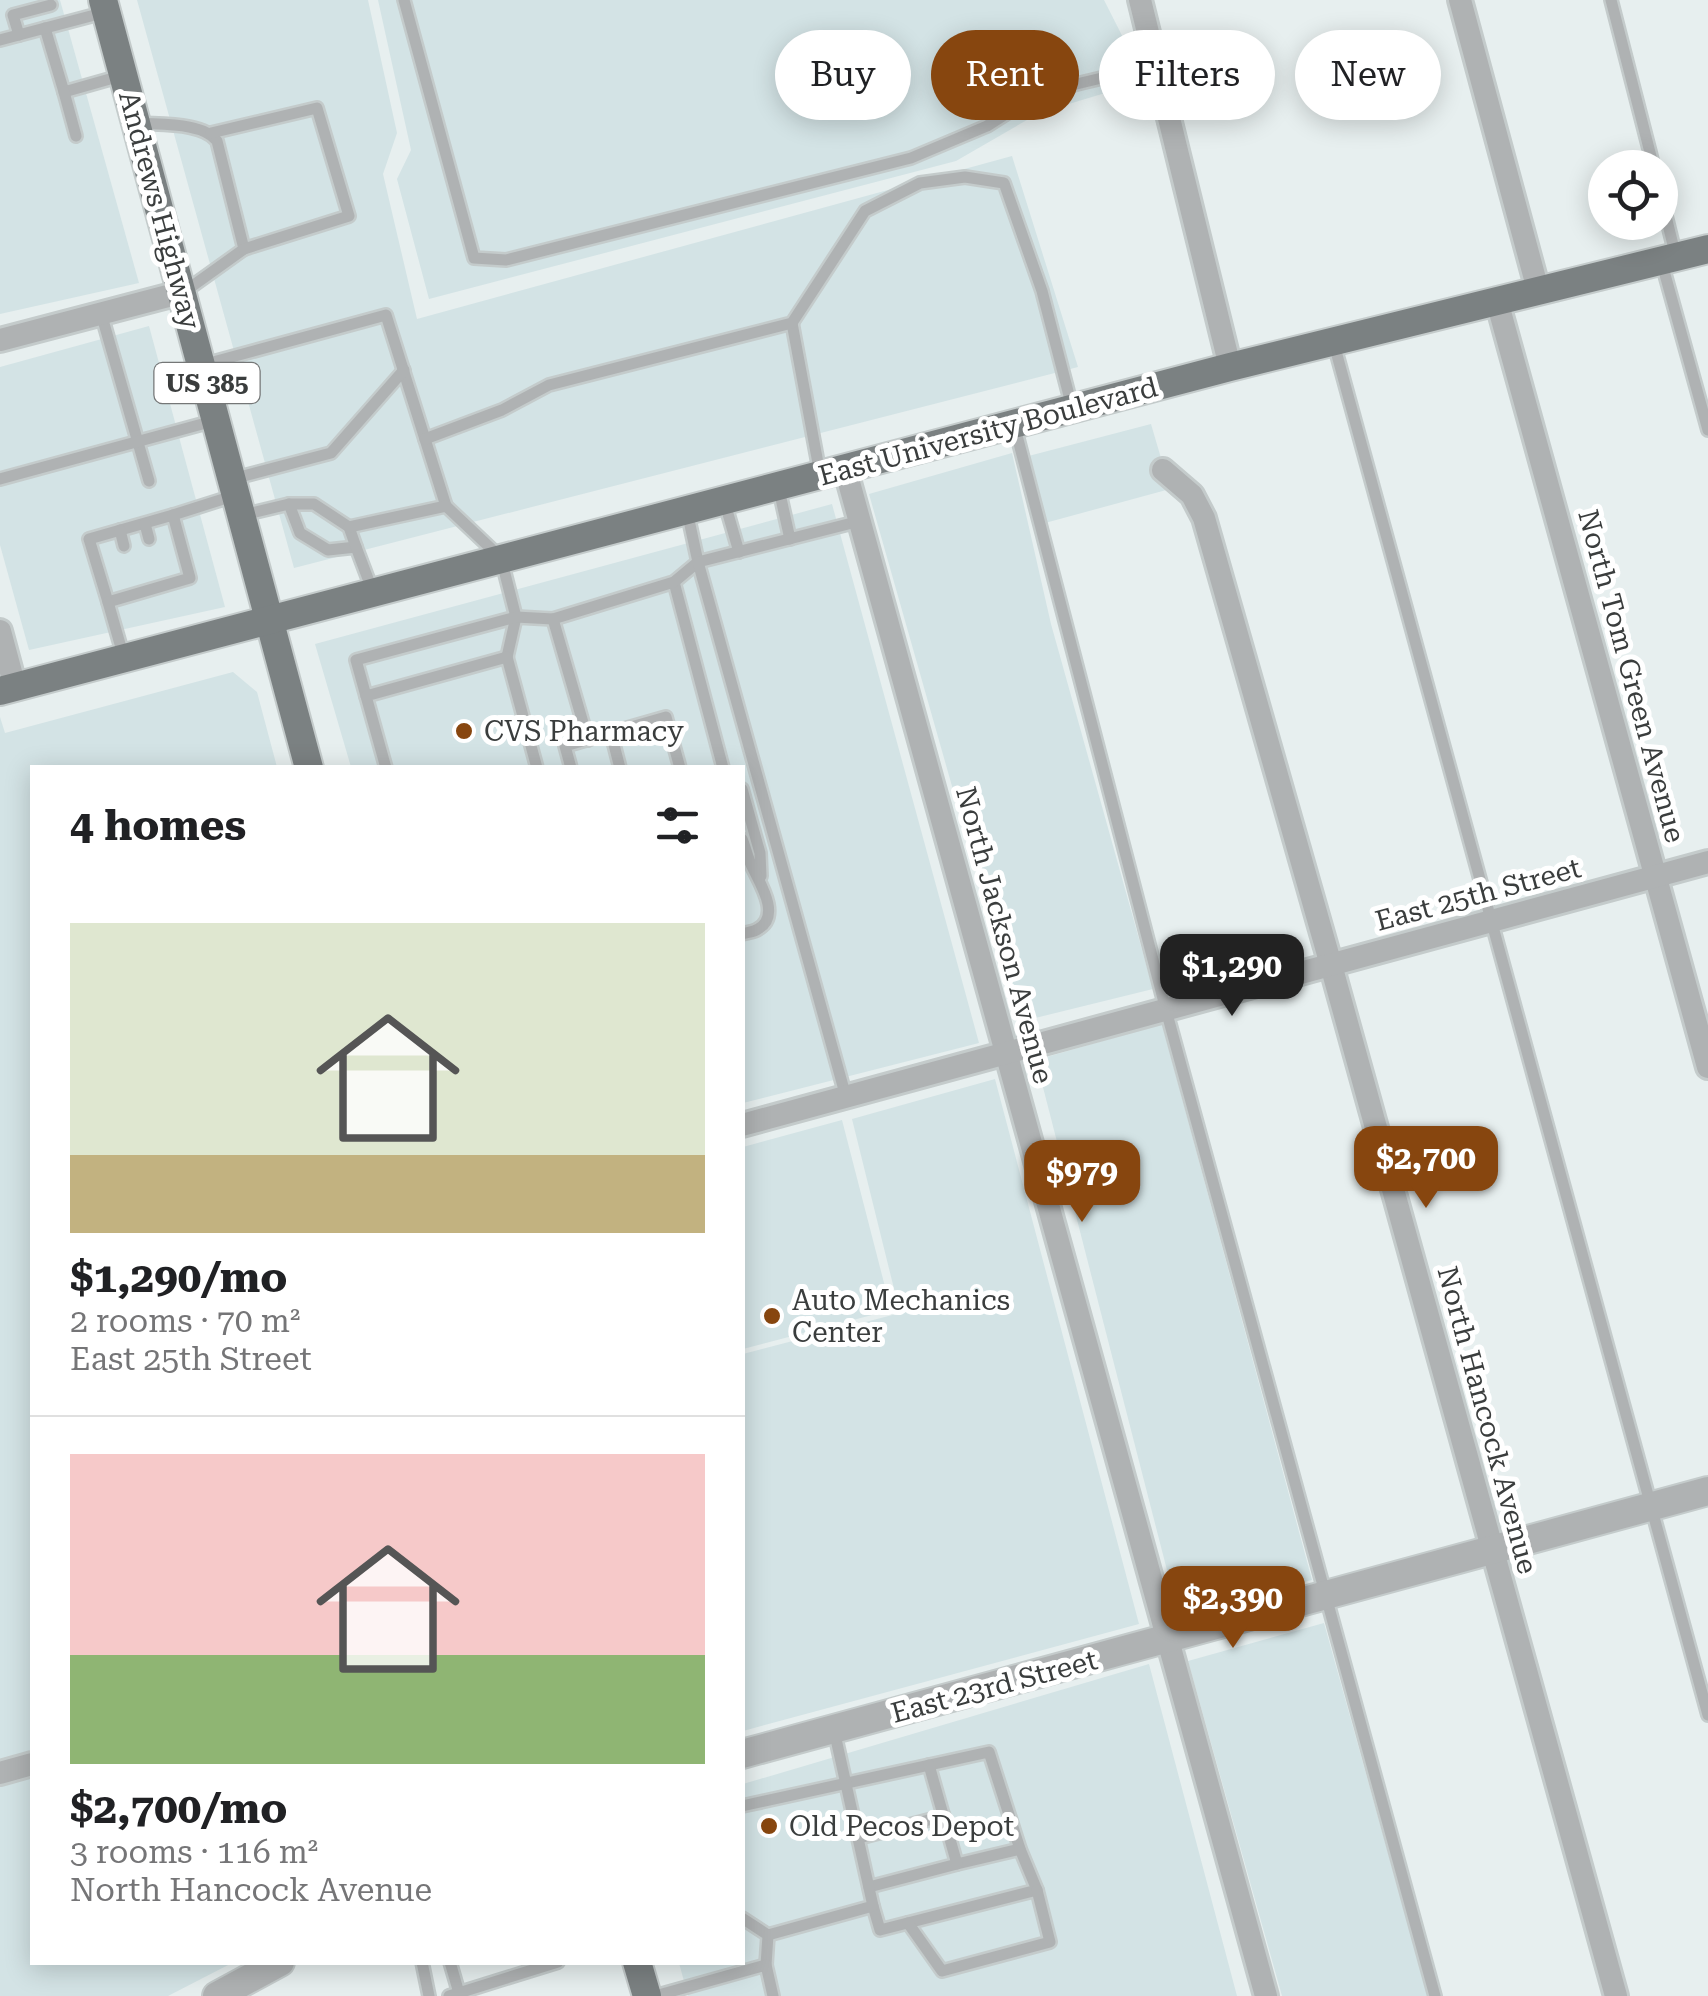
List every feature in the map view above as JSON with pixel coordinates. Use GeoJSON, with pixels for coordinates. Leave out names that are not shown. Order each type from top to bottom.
{"type":"FeatureCollection","features":[{"type":"Feature","properties":{"kind":"main road","name":"Andrews Highway"},"geometry":{"type":"LineString","coordinates":[[104,6],[308,765]]}},
{"type":"Feature","properties":{"kind":"main road","name":"East University Boulevard"},"geometry":{"type":"LineString","coordinates":[[8,690],[1230,367],[1708,249]]}},
{"type":"Feature","properties":{"kind":"main road"},"geometry":{"type":"LineString","coordinates":[[638,1965],[651,1996]]}},
{"type":"Feature","properties":{"kind":"street"},"geometry":{"type":"LineString","coordinates":[[1140,0],[1147,30]]}},
{"type":"Feature","properties":{"kind":"street"},"geometry":{"type":"LineString","coordinates":[[1460,0],[1538,290]]}},
{"type":"Feature","properties":{"kind":"street"},"geometry":{"type":"LineString","coordinates":[[1169,120],[1230,367]]}},
{"type":"Feature","properties":{"kind":"street"},"geometry":{"type":"LineString","coordinates":[[0,340],[183,292]]}},
{"type":"Feature","properties":{"kind":"street","name":"North Tom Green Avenue"},"geometry":{"type":"LineString","coordinates":[[1497,301],[1708,1067]]}},
{"type":"Feature","properties":{"kind":"street","name":"North Hancock Avenue"},"geometry":{"type":"LineString","coordinates":[[1163,470],[1192,495],[1204,518],[1616,1996]]}},
{"type":"Feature","properties":{"kind":"street","name":"North Jackson Avenue"},"geometry":{"type":"LineString","coordinates":[[833,471],[860,521],[1266,1996]]}},
{"type":"Feature","properties":{"kind":"street"},"geometry":{"type":"LineString","coordinates":[[0,631],[8,690]]}},
{"type":"Feature","properties":{"kind":"street","name":"East 25th Street"},"geometry":{"type":"LineString","coordinates":[[745,1124],[1708,862]]}},
{"type":"Feature","properties":{"kind":"street","name":"East 23rd Street"},"geometry":{"type":"LineString","coordinates":[[745,1753],[1708,1491]]}},
{"type":"Feature","properties":{"kind":"street"},"geometry":{"type":"LineString","coordinates":[[0,1773],[30,1765]]}},
{"type":"Feature","properties":{"kind":"street"},"geometry":{"type":"LineString","coordinates":[[216,1996],[265,1978]]}},
{"type":"Feature","properties":{"kind":"lane"},"geometry":{"type":"LineString","coordinates":[[404,0],[474,258],[506,260],[911,158],[987,126],[1039,94],[1099,79]]}},
{"type":"Feature","properties":{"kind":"lane"},"geometry":{"type":"LineString","coordinates":[[1610,0],[1649,150]]}},
{"type":"Feature","properties":{"kind":"lane"},"geometry":{"type":"LineString","coordinates":[[19,35],[6,16],[51,5]]}},
{"type":"Feature","properties":{"kind":"lane"},"geometry":{"type":"LineString","coordinates":[[0,40],[104,6]]}},
{"type":"Feature","properties":{"kind":"lane"},"geometry":{"type":"LineString","coordinates":[[45,28],[76,136]]}},
{"type":"Feature","properties":{"kind":"lane"},"geometry":{"type":"LineString","coordinates":[[64,92],[124,75]]}},
{"type":"Feature","properties":{"kind":"lane"},"geometry":{"type":"LineString","coordinates":[[183,292],[244,249],[349,216],[317,108],[211,133]]}},
{"type":"Feature","properties":{"kind":"lane"},"geometry":{"type":"LineString","coordinates":[[137,123],[200,128],[218,141],[244,249]]}},
{"type":"Feature","properties":{"kind":"lane"},"geometry":{"type":"LineString","coordinates":[[426,439],[502,410],[549,385],[792,323],[865,211],[920,183],[965,178],[1004,182],[1042,291],[1073,409]]}},
{"type":"Feature","properties":{"kind":"lane"},"geometry":{"type":"LineString","coordinates":[[1667,240],[1708,430]]}},
{"type":"Feature","properties":{"kind":"lane"},"geometry":{"type":"LineString","coordinates":[[101,313],[149,480]]}},
{"type":"Feature","properties":{"kind":"lane"},"geometry":{"type":"LineString","coordinates":[[202,364],[386,315],[446,506],[501,558],[516,617],[507,657],[536,765]]}},
{"type":"Feature","properties":{"kind":"lane"},"geometry":{"type":"LineString","coordinates":[[792,323],[833,471]]}},
{"type":"Feature","properties":{"kind":"lane"},"geometry":{"type":"LineString","coordinates":[[1333,341],[1708,1714]]}},
{"type":"Feature","properties":{"kind":"lane"},"geometry":{"type":"LineString","coordinates":[[124,658],[89,539],[236,496],[331,453],[404,370]]}},
{"type":"Feature","properties":{"kind":"lane"},"geometry":{"type":"LineString","coordinates":[[0,479],[216,420]]}},
{"type":"Feature","properties":{"kind":"lane"},"geometry":{"type":"LineString","coordinates":[[1014,424],[1166,1010],[1435,1996]]}},
{"type":"Feature","properties":{"kind":"lane"},"geometry":{"type":"LineString","coordinates":[[778,485],[790,539]]}},
{"type":"Feature","properties":{"kind":"lane"},"geometry":{"type":"LineString","coordinates":[[236,496],[314,504],[349,527],[373,592]]}},
{"type":"Feature","properties":{"kind":"lane"},"geometry":{"type":"LineString","coordinates":[[724,500],[738,552]]}},
{"type":"Feature","properties":{"kind":"lane"},"geometry":{"type":"LineString","coordinates":[[289,504],[300,534],[328,550],[356,547]]}},
{"type":"Feature","properties":{"kind":"lane"},"geometry":{"type":"LineString","coordinates":[[349,527],[446,506]]}},
{"type":"Feature","properties":{"kind":"lane"},"geometry":{"type":"LineString","coordinates":[[687,509],[698,562],[846,1097]]}},
{"type":"Feature","properties":{"kind":"lane"},"geometry":{"type":"LineString","coordinates":[[108,602],[162,582],[190,578],[173,516]]}},
{"type":"Feature","properties":{"kind":"lane"},"geometry":{"type":"LineString","coordinates":[[385,765],[356,660],[516,617],[553,619],[674,582],[698,562],[860,521]]}},
{"type":"Feature","properties":{"kind":"lane"},"geometry":{"type":"LineString","coordinates":[[144,524],[149,539]]}},
{"type":"Feature","properties":{"kind":"lane"},"geometry":{"type":"LineString","coordinates":[[120,530],[124,546]]}},
{"type":"Feature","properties":{"kind":"lane"},"geometry":{"type":"LineString","coordinates":[[674,582],[723,765]]}},
{"type":"Feature","properties":{"kind":"lane"},"geometry":{"type":"LineString","coordinates":[[553,619],[588,740]]}},
{"type":"Feature","properties":{"kind":"lane"},"geometry":{"type":"LineString","coordinates":[[366,696],[507,657]]}},
{"type":"Feature","properties":{"kind":"lane"},"geometry":{"type":"LineString","coordinates":[[570,765],[565,746],[666,718],[679,765]]}},
{"type":"Feature","properties":{"kind":"lane"},"geometry":{"type":"LineString","coordinates":[[611,733],[619,765]]}},
{"type":"Feature","properties":{"kind":"lane"},"geometry":{"type":"LineString","coordinates":[[745,800],[760,853],[761,880],[769,910],[760,929],[745,933]]}},
{"type":"Feature","properties":{"kind":"lane"},"geometry":{"type":"LineString","coordinates":[[745,848],[761,880]]}},
{"type":"Feature","properties":{"kind":"lane"},"geometry":{"type":"LineString","coordinates":[[834,1730],[880,1930],[1038,1890]]}},
{"type":"Feature","properties":{"kind":"lane"},"geometry":{"type":"LineString","coordinates":[[745,1805],[988,1752],[1020,1850],[1038,1890],[1050,1942],[942,1970],[908,1923]]}},
{"type":"Feature","properties":{"kind":"lane"},"geometry":{"type":"LineString","coordinates":[[929,1766],[957,1864]]}},
{"type":"Feature","properties":{"kind":"lane"},"geometry":{"type":"LineString","coordinates":[[859,1838],[944,1816]]}},
{"type":"Feature","properties":{"kind":"lane"},"geometry":{"type":"LineString","coordinates":[[869,1887],[1020,1850]]}},
{"type":"Feature","properties":{"kind":"lane"},"geometry":{"type":"LineString","coordinates":[[768,1936],[873,1906]]}},
{"type":"Feature","properties":{"kind":"lane"},"geometry":{"type":"LineString","coordinates":[[745,1920],[768,1936]]}},
{"type":"Feature","properties":{"kind":"lane"},"geometry":{"type":"LineString","coordinates":[[768,1936],[766,1965],[772,1996]]}},
{"type":"Feature","properties":{"kind":"lane"},"geometry":{"type":"LineString","coordinates":[[423,1965],[430,1996]]}},
{"type":"Feature","properties":{"kind":"lane"},"geometry":{"type":"LineString","coordinates":[[450,1965],[454,1994],[548,1965]]}},
{"type":"Feature","properties":{"kind":"lane"},"geometry":{"type":"LineString","coordinates":[[651,1996],[766,1965]]}},
{"type":"Feature","properties":{"kind":"shaded area"},"geometry":{"type":"Polygon","coordinates":[[[0,0],[60,0],[139,283],[0,314],[0,0]]]}},
{"type":"Feature","properties":{"kind":"shaded area"},"geometry":{"type":"Polygon","coordinates":[[[137,0],[368,0],[397,133],[383,174],[417,319],[1012,156],[1078,367],[294,568],[137,0]]]}},
{"type":"Feature","properties":{"kind":"shaded area"},"geometry":{"type":"Polygon","coordinates":[[[378,0],[1104,0],[1119,30],[1099,30],[1099,95],[1079,101],[1079,30],[931,30],[931,120],[1027,120],[956,161],[429,299],[397,179],[411,150],[378,0]]]}},
{"type":"Feature","properties":{"kind":"shaded area"},"geometry":{"type":"Polygon","coordinates":[[[149,326],[225,607],[29,650],[0,545],[0,367],[149,326]]]}},
{"type":"Feature","properties":{"kind":"shaded area"},"geometry":{"type":"Polygon","coordinates":[[[1151,424],[1170,489],[1034,526],[1017,459],[1151,424]]]}},
{"type":"Feature","properties":{"kind":"shaded area"},"geometry":{"type":"Polygon","coordinates":[[[1012,453],[1051,624],[1153,989],[1019,1022],[869,494],[1012,453]]]}},
{"type":"Feature","properties":{"kind":"shaded area"},"geometry":{"type":"Polygon","coordinates":[[[832,504],[979,1043],[745,1102],[745,765],[350,765],[315,644],[832,504]]]}},
{"type":"Feature","properties":{"kind":"shaded area"},"geometry":{"type":"Polygon","coordinates":[[[233,672],[257,692],[276,765],[30,765],[30,1965],[228,1965],[168,1996],[0,1996],[0,717],[5,733],[233,672]]]}},
{"type":"Feature","properties":{"kind":"shaded area"},"geometry":{"type":"Polygon","coordinates":[[[1162,1024],[1312,1580],[1178,1613],[1036,1060],[1162,1024]]]}},
{"type":"Feature","properties":{"kind":"shaded area"},"geometry":{"type":"Polygon","coordinates":[[[995,1079],[1139,1624],[745,1730],[745,1353],[900,1313],[852,1119],[995,1079]]]}},
{"type":"Feature","properties":{"kind":"shaded area"},"geometry":{"type":"Polygon","coordinates":[[[842,1120],[891,1310],[745,1348],[745,1146],[842,1120]]]}},
{"type":"Feature","properties":{"kind":"shaded area"},"geometry":{"type":"Polygon","coordinates":[[[1324,1623],[1428,1996],[1282,1996],[1188,1661],[1324,1623]]]}},
{"type":"Feature","properties":{"kind":"shaded area"},"geometry":{"type":"Polygon","coordinates":[[[1149,1664],[1237,1996],[688,1996],[680,1965],[745,1965],[745,1783],[1149,1664]]]}},
{"type":"Feature","properties":{"kind":"place","name":"CVS Pharmacy"},"geometry":{"type":"Point","coordinates":[464,731]}},
{"type":"Feature","properties":{"kind":"place","name":"Auto Mechanics Center"},"geometry":{"type":"Point","coordinates":[772,1316]}},
{"type":"Feature","properties":{"kind":"place","name":"Old Pecos Depot"},"geometry":{"type":"Point","coordinates":[769,1826]}}]}
